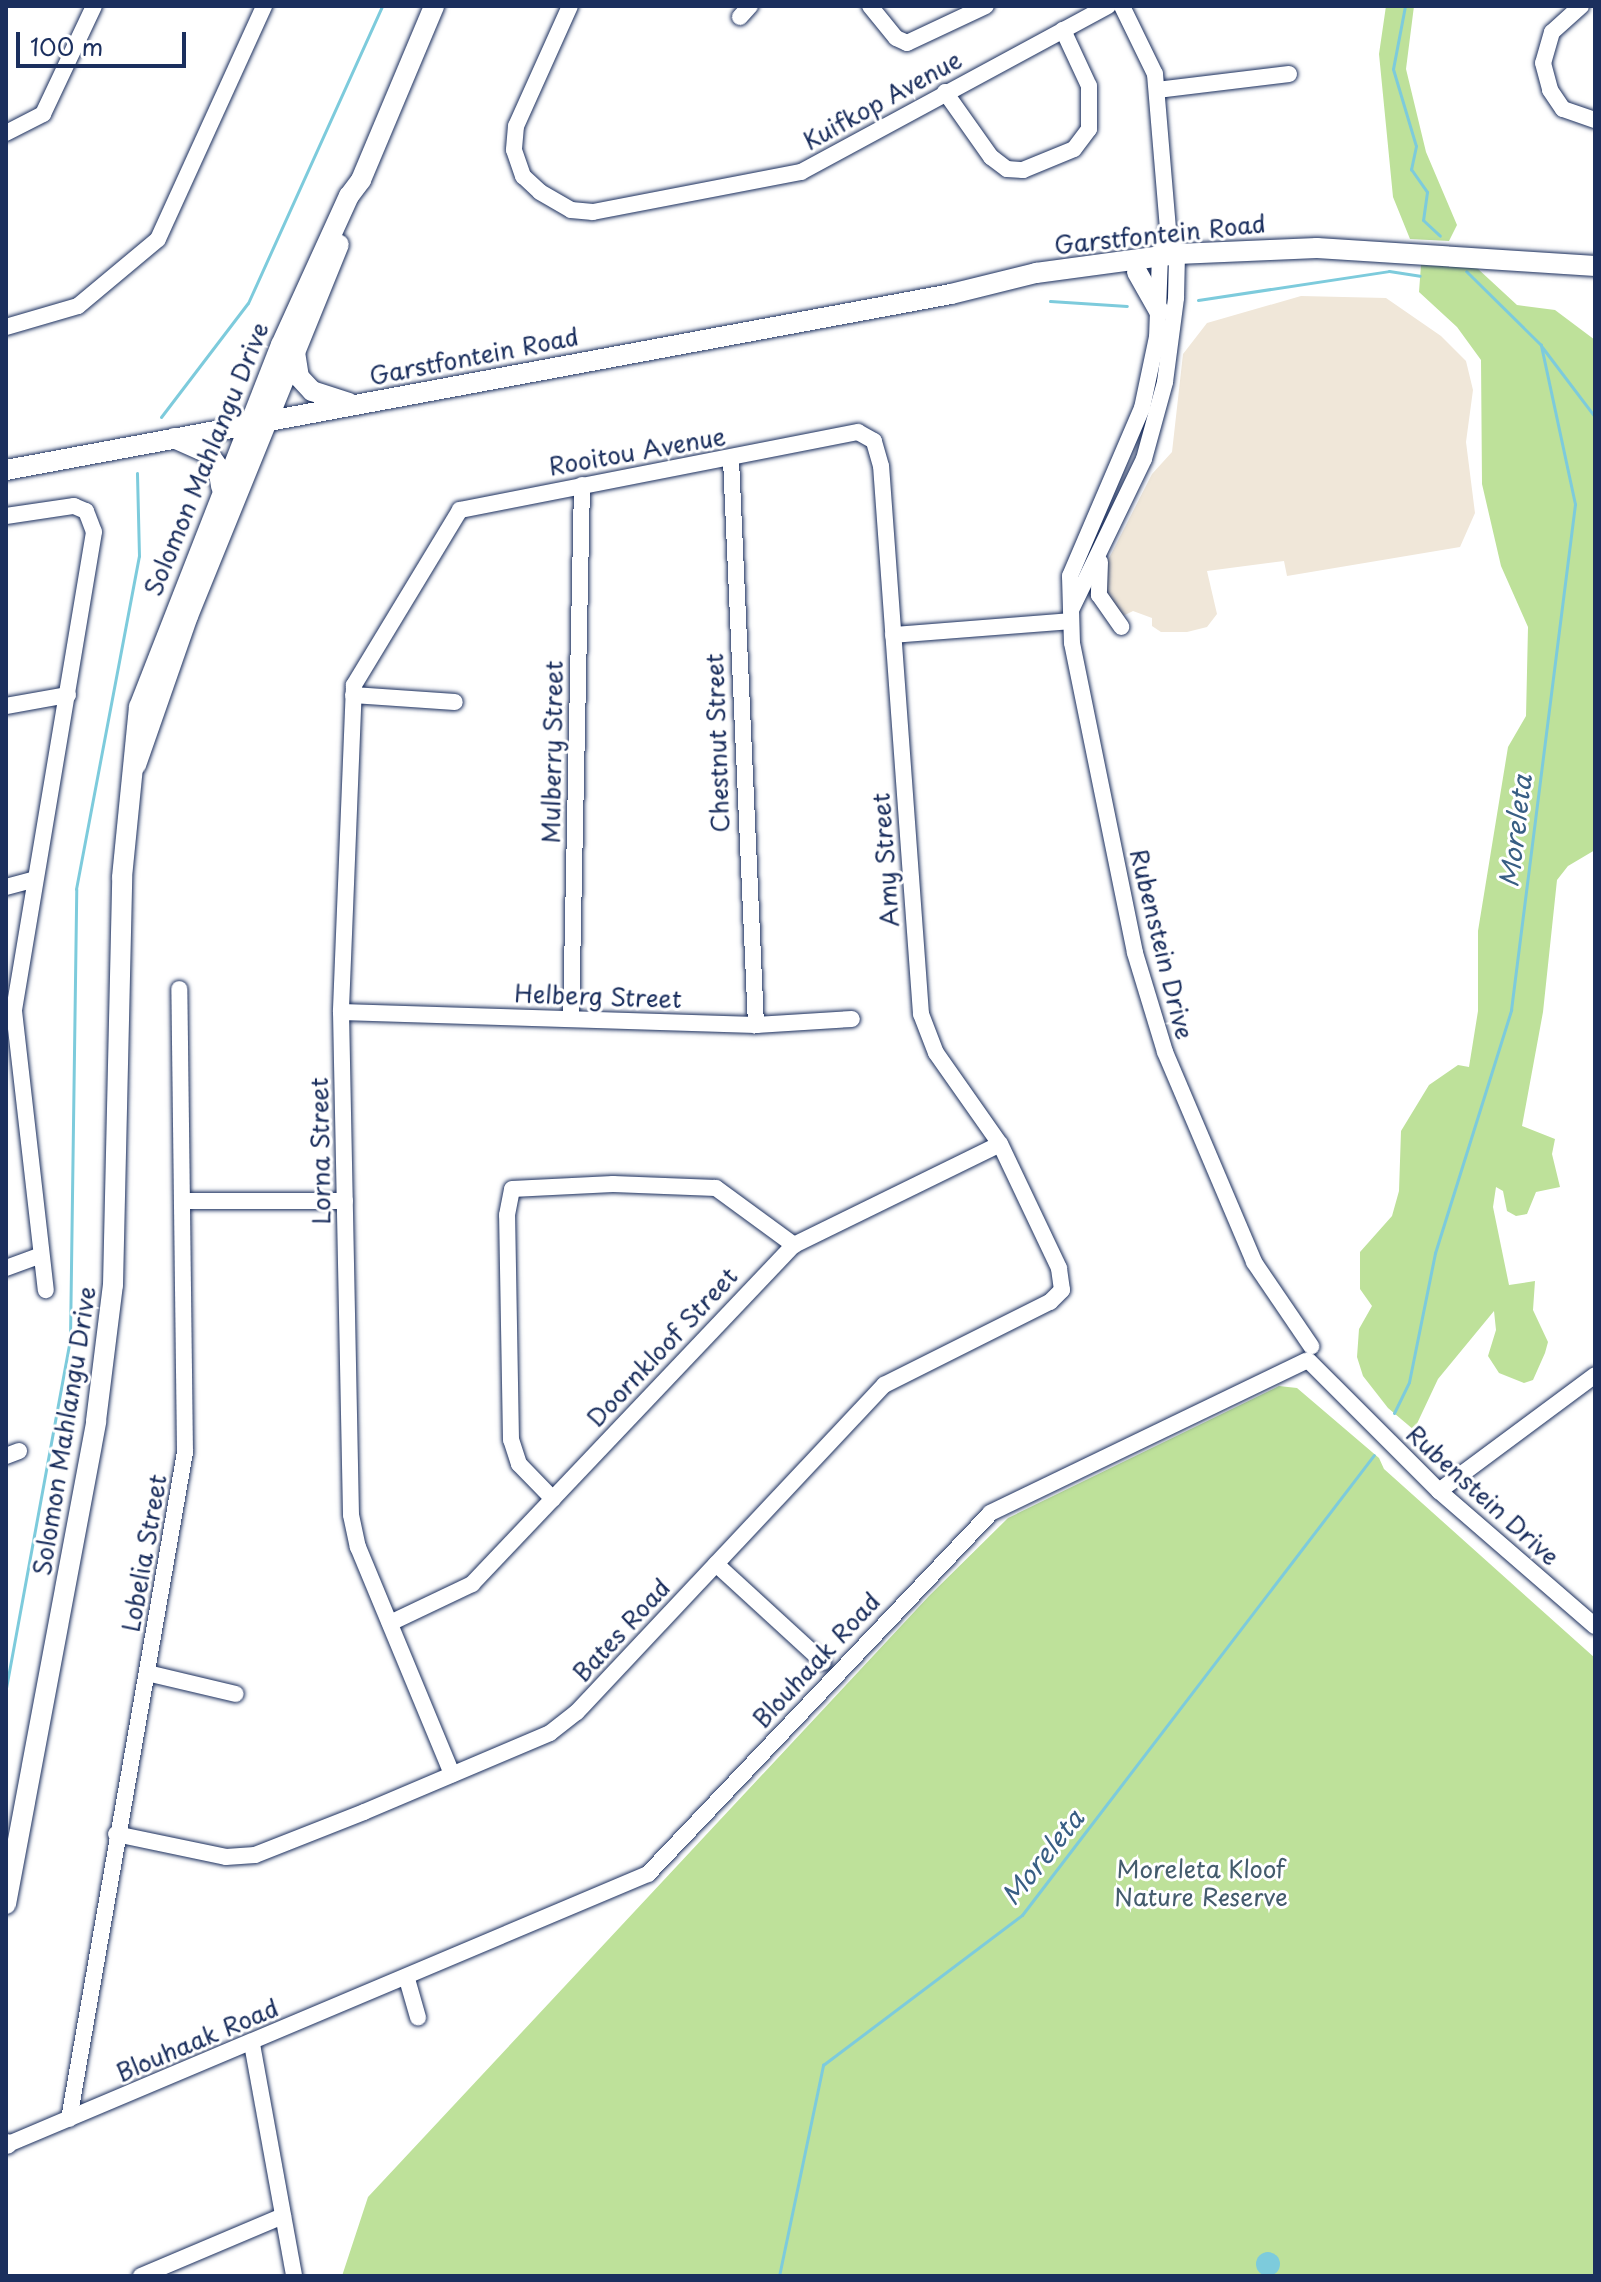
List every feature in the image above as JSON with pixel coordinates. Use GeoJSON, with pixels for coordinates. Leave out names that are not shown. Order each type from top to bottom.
{"type":"FeatureCollection","features":[{"type":"Feature","properties":{"kind":"main road","name":"Solomon Mahlangu Drive"},"geometry":{"type":"LineString","coordinates":[[6,1904],[96,1421],[113,1285],[122,877],[139,707],[221,487],[305,287],[361,180],[434,6]]}},
{"type":"Feature","properties":{"kind":"main road","name":"Solomon Mahlangu Drive"},"geometry":{"type":"LineString","coordinates":[[134,769],[188,616],[358,198],[361,180]]}},
{"type":"Feature","properties":{"kind":"main road","name":"Garstfontein Road"},"geometry":{"type":"LineString","coordinates":[[6,470],[169,437],[951,294],[1036,273],[1168,261],[1376,251],[1595,266]]}},
{"type":"Feature","properties":{"kind":"main road","name":"Garstfontein Road"},"geometry":{"type":"LineString","coordinates":[[951,294],[1137,272],[1168,261]]}},
{"type":"Feature","properties":{"kind":"main road"},"geometry":{"type":"LineString","coordinates":[[1137,272],[1159,311]]}},
{"type":"Feature","properties":{"kind":"main road"},"geometry":{"type":"LineString","coordinates":[[295,352],[299,377],[312,391],[355,405]]}},
{"type":"Feature","properties":{"kind":"main road"},"geometry":{"type":"LineString","coordinates":[[169,437],[208,453],[218,467],[221,487]]}},
{"type":"Feature","properties":{"kind":"street"},"geometry":{"type":"LineString","coordinates":[[6,133],[43,114],[94,6]]}},
{"type":"Feature","properties":{"kind":"street"},"geometry":{"type":"LineString","coordinates":[[6,327],[78,306],[158,239],[264,6]]}},
{"type":"Feature","properties":{"kind":"street","name":"Kuifkop Avenue"},"geometry":{"type":"LineString","coordinates":[[570,6],[516,126],[514,150],[523,176],[571,210],[593,212],[801,172],[1108,6]]}},
{"type":"Feature","properties":{"kind":"street"},"geometry":{"type":"LineString","coordinates":[[870,6],[896,38],[907,43],[986,6]]}},
{"type":"Feature","properties":{"kind":"street"},"geometry":{"type":"LineString","coordinates":[[893,630],[1071,615],[1148,446],[1168,363],[1168,229],[1157,90],[1148,52],[1122,6]]}},
{"type":"Feature","properties":{"kind":"street"},"geometry":{"type":"LineString","coordinates":[[1581,6],[1552,32],[1543,63],[1550,90],[1563,109],[1595,120]]}},
{"type":"Feature","properties":{"kind":"street"},"geometry":{"type":"LineString","coordinates":[[945,92],[991,157],[1007,169],[1023,170],[1074,149],[1089,129],[1089,86],[1063,30]]}},
{"type":"Feature","properties":{"kind":"street"},"geometry":{"type":"LineString","coordinates":[[1157,90],[1289,74]]}},
{"type":"Feature","properties":{"kind":"street","name":"Rubenstein Drive"},"geometry":{"type":"LineString","coordinates":[[1168,261],[1138,422],[1070,576],[1071,615],[1086,723],[1154,1022],[1231,1215],[1308,1353],[1443,1487],[1595,1626]]}},
{"type":"Feature","properties":{"kind":"street","name":"Rooitou Avenue"},"geometry":{"type":"LineString","coordinates":[[444,532],[466,508],[731,459],[849,431]]}},
{"type":"Feature","properties":{"kind":"street","name":"Amy Street"},"geometry":{"type":"LineString","coordinates":[[849,431],[870,437],[878,450],[921,1014],[936,1053],[1000,1144],[1059,1268]]}},
{"type":"Feature","properties":{"kind":"street","name":"Chestnut Street"},"geometry":{"type":"LineString","coordinates":[[731,459],[756,1025]]}},
{"type":"Feature","properties":{"kind":"street","name":"Mulberry Street"},"geometry":{"type":"LineString","coordinates":[[571,1019],[582,485]]}},
{"type":"Feature","properties":{"kind":"street"},"geometry":{"type":"LineString","coordinates":[[6,516],[81,508],[92,522],[93,542],[14,1000],[12,1062],[46,1290]]}},
{"type":"Feature","properties":{"kind":"street","name":"Lorna Street"},"geometry":{"type":"LineString","coordinates":[[444,532],[363,666],[353,695],[341,1012],[351,1515],[358,1547],[452,1774]]}},
{"type":"Feature","properties":{"kind":"street"},"geometry":{"type":"LineString","coordinates":[[1103,544],[1097,589],[1121,627]]}},
{"type":"Feature","properties":{"kind":"street"},"geometry":{"type":"LineString","coordinates":[[6,706],[68,695]]}},
{"type":"Feature","properties":{"kind":"street"},"geometry":{"type":"LineString","coordinates":[[353,695],[455,702]]}},
{"type":"Feature","properties":{"kind":"street"},"geometry":{"type":"LineString","coordinates":[[6,887],[33,880]]}},
{"type":"Feature","properties":{"kind":"street","name":"Lobelia Street"},"geometry":{"type":"LineString","coordinates":[[69,2119],[186,1439],[179,989]]}},
{"type":"Feature","properties":{"kind":"street","name":"Helberg Street"},"geometry":{"type":"LineString","coordinates":[[341,1012],[756,1025],[852,1019]]}},
{"type":"Feature","properties":{"kind":"street","name":"Doornkloof Street"},"geometry":{"type":"LineString","coordinates":[[390,1623],[472,1584],[794,1245],[1000,1144]]}},
{"type":"Feature","properties":{"kind":"street"},"geometry":{"type":"LineString","coordinates":[[553,1499],[519,1464],[511,1440],[508,1194],[518,1185],[716,1188],[794,1245]]}},
{"type":"Feature","properties":{"kind":"street"},"geometry":{"type":"LineString","coordinates":[[183,1201],[345,1201]]}},
{"type":"Feature","properties":{"kind":"street"},"geometry":{"type":"LineString","coordinates":[[6,1268],[41,1255]]}},
{"type":"Feature","properties":{"kind":"street","name":"Bates Road"},"geometry":{"type":"LineString","coordinates":[[116,1834],[241,1858],[452,1774],[565,1724],[884,1385],[1056,1298],[1063,1281],[1059,1268]]}},
{"type":"Feature","properties":{"kind":"street","name":"Blouhaak Road"},"geometry":{"type":"LineString","coordinates":[[6,2144],[407,1979],[648,1874],[984,1518],[1308,1353]]}},
{"type":"Feature","properties":{"kind":"street"},"geometry":{"type":"LineString","coordinates":[[1443,1487],[1592,1382]]}},
{"type":"Feature","properties":{"kind":"street","name":"Rubenstein Drive"},"geometry":{"type":"LineString","coordinates":[[1443,1487],[1595,1619]]}},
{"type":"Feature","properties":{"kind":"street"},"geometry":{"type":"LineString","coordinates":[[716,1564],[823,1662]]}},
{"type":"Feature","properties":{"kind":"street"},"geometry":{"type":"LineString","coordinates":[[147,1673],[236,1694]]}},
{"type":"Feature","properties":{"kind":"street"},"geometry":{"type":"LineString","coordinates":[[407,1979],[418,2017]]}},
{"type":"Feature","properties":{"kind":"street"},"geometry":{"type":"LineString","coordinates":[[252,2044],[294,2276]]}},
{"type":"Feature","properties":{"kind":"street"},"geometry":{"type":"LineString","coordinates":[[141,2276],[283,2216]]}},
{"type":"Feature","properties":{"kind":"shaded area"},"geometry":{"type":"Polygon","coordinates":[[[1301,296],[1386,298],[1441,336],[1466,361],[1473,390],[1466,442],[1475,513],[1460,547],[1287,576],[1284,561],[1207,571],[1217,614],[1207,627],[1187,632],[1161,632],[1152,626],[1152,618],[1133,611],[1123,616],[1107,604],[1104,568],[1152,474],[1172,452],[1183,354],[1207,323],[1301,296]]]}},
{"type":"Feature","properties":{"kind":"green space"},"geometry":{"type":"Polygon","coordinates":[[[1386,6],[1414,6],[1406,69],[1426,152],[1457,225],[1449,241],[1410,239],[1393,197],[1379,54],[1386,6]]]}},
{"type":"Feature","properties":{"kind":"green space"},"geometry":{"type":"Polygon","coordinates":[[[1421,265],[1477,268],[1517,305],[1555,310],[1595,340],[1595,850],[1568,866],[1557,880],[1543,1012],[1522,1126],[1555,1139],[1552,1154],[1560,1187],[1536,1192],[1527,1214],[1516,1216],[1507,1211],[1503,1191],[1496,1187],[1493,1207],[1509,1285],[1535,1281],[1533,1310],[1548,1342],[1545,1353],[1533,1380],[1524,1383],[1499,1373],[1488,1356],[1496,1330],[1494,1311],[1438,1379],[1414,1430],[1388,1408],[1363,1376],[1357,1357],[1359,1329],[1372,1306],[1360,1289],[1360,1252],[1392,1216],[1399,1191],[1401,1131],[1429,1085],[1458,1065],[1469,1067],[1478,1011],[1478,931],[1508,747],[1526,716],[1528,627],[1501,566],[1482,484],[1481,360],[1457,327],[1419,292],[1421,265]]]}},
{"type":"Feature","properties":{"kind":"green space","name":"Moreleta Kloof Nature Reserve"},"geometry":{"type":"Polygon","coordinates":[[[1279,1386],[1297,1388],[1379,1458],[1384,1469],[1595,1658],[1595,2276],[342,2276],[368,2197],[929,1596],[1008,1518],[1279,1386]]]}},
{"type":"Feature","properties":{"kind":"water"},"geometry":{"type":"Polygon","coordinates":[[[1268,2252],[1277,2255],[1280,2264],[1277,2273],[1268,2276],[1259,2273],[1256,2264],[1259,2255],[1268,2252]]]}},
{"type":"Feature","properties":{"kind":"waterway"},"geometry":{"type":"LineString","coordinates":[[161,417],[248,303],[382,6]]}},
{"type":"Feature","properties":{"kind":"waterway","name":"Moreleta"},"geometry":{"type":"LineString","coordinates":[[1405,6],[1393,69],[1416,146],[1411,169],[1427,192],[1423,220],[1440,236]]}},
{"type":"Feature","properties":{"kind":"waterway"},"geometry":{"type":"LineString","coordinates":[[1198,300],[1389,271],[1420,276]]}},
{"type":"Feature","properties":{"kind":"waterway","name":"Moreleta"},"geometry":{"type":"LineString","coordinates":[[1394,1413],[1409,1382],[1435,1253],[1511,1010],[1575,504],[1541,345],[1466,271]]}},
{"type":"Feature","properties":{"kind":"waterway"},"geometry":{"type":"LineString","coordinates":[[1050,301],[1127,306]]}},
{"type":"Feature","properties":{"kind":"waterway"},"geometry":{"type":"LineString","coordinates":[[1542,347],[1595,417]]}},
{"type":"Feature","properties":{"kind":"waterway"},"geometry":{"type":"LineString","coordinates":[[6,1688],[70,1339],[76,889],[139,556],[137,473]]}},
{"type":"Feature","properties":{"kind":"waterway","name":"Moreleta"},"geometry":{"type":"LineString","coordinates":[[779,2276],[823,2065],[1022,1915],[1374,1455]]}}]}
